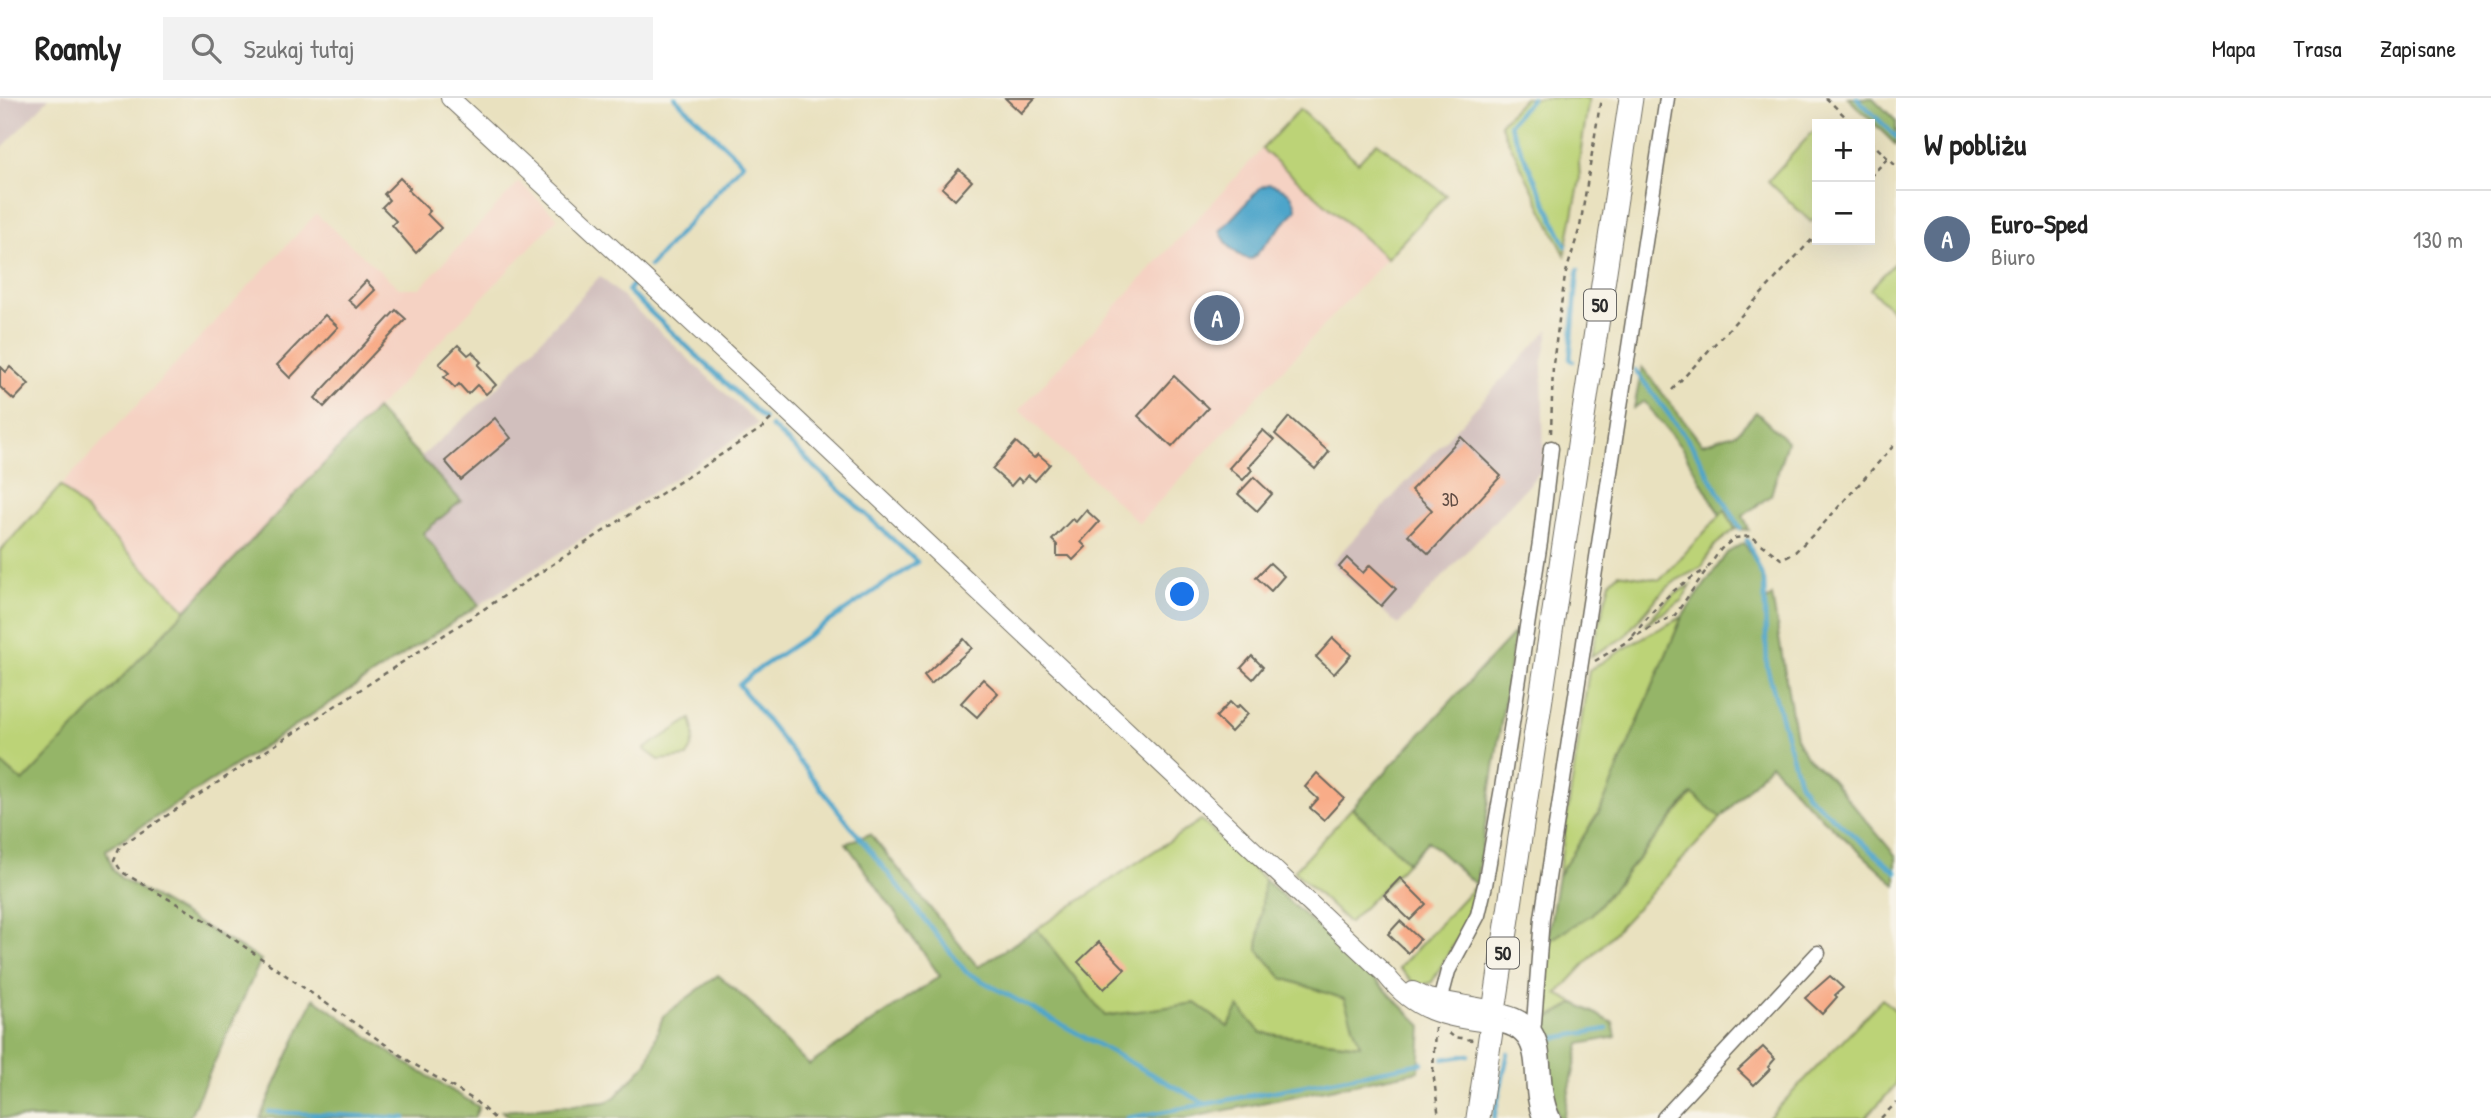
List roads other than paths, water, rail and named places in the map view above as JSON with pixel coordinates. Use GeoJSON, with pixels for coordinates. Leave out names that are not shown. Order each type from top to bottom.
{"type":"FeatureCollection","features":[{"type":"Feature","properties":{"kind":"main road","name":"50"},"geometry":{"type":"LineString","coordinates":[[1478,1118],[1631,98]]}},
{"type":"Feature","properties":{"kind":"street"},"geometry":{"type":"LineString","coordinates":[[450,98],[782,406],[1386,975],[1438,1007],[1494,1017],[1517,1015],[1542,1047],[1546,1095],[1553,1118]]}},
{"type":"Feature","properties":{"kind":"street"},"geometry":{"type":"LineString","coordinates":[[1541,1118],[1534,1097],[1529,1033],[1542,918],[1667,98]]}},
{"type":"Feature","properties":{"kind":"street"},"geometry":{"type":"LineString","coordinates":[[1438,1007],[1448,971],[1478,915],[1485,885],[1540,542],[1551,448]]}},
{"type":"Feature","properties":{"kind":"street"},"geometry":{"type":"LineString","coordinates":[[1664,1118],[1818,953]]}},
{"type":"Feature","properties":{"kind":"water"},"geometry":{"type":"Polygon","coordinates":[[[1269,184],[1288,192],[1296,210],[1252,259],[1247,258],[1233,250],[1220,231],[1261,187],[1269,184]]]}},
{"type":"Feature","properties":{"kind":"waterway"},"geometry":{"type":"LineString","coordinates":[[650,266],[743,163],[675,98]]}},
{"type":"Feature","properties":{"kind":"waterway"},"geometry":{"type":"LineString","coordinates":[[1532,98],[1509,124],[1566,246]]}},
{"type":"Feature","properties":{"kind":"waterway"},"geometry":{"type":"LineString","coordinates":[[1857,98],[1896,137]]}},
{"type":"Feature","properties":{"kind":"waterway"},"geometry":{"type":"LineString","coordinates":[[1573,361],[1570,359],[1578,270]]}},
{"type":"Feature","properties":{"kind":"waterway"},"geometry":{"type":"LineString","coordinates":[[634,283],[628,291],[764,419]]}},
{"type":"Feature","properties":{"kind":"waterway"},"geometry":{"type":"LineString","coordinates":[[1635,370],[1691,444],[1740,528]]}},
{"type":"Feature","properties":{"kind":"waterway"},"geometry":{"type":"LineString","coordinates":[[771,426],[917,562],[754,672],[739,685],[966,972],[1206,1104],[1422,1063]]}},
{"type":"Feature","properties":{"kind":"waterway"},"geometry":{"type":"LineString","coordinates":[[1747,540],[1764,581],[1767,667],[1799,781],[1808,796],[1896,872]]}},
{"type":"Feature","properties":{"kind":"waterway"},"geometry":{"type":"LineString","coordinates":[[1555,1038],[1607,1029]]}},
{"type":"Feature","properties":{"kind":"waterway"},"geometry":{"type":"LineString","coordinates":[[1494,1118],[1508,1053]]}},
{"type":"Feature","properties":{"kind":"waterway"},"geometry":{"type":"LineString","coordinates":[[1443,1059],[1469,1055]]}},
{"type":"Feature","properties":{"kind":"waterway"},"geometry":{"type":"LineString","coordinates":[[1127,1118],[1206,1104]]}},
{"type":"Feature","properties":{"kind":"waterway"},"geometry":{"type":"LineString","coordinates":[[269,1112],[405,1118]]}},
{"type":"Feature","properties":{"kind":"place","name":"Euro-Sped"},"geometry":{"type":"Point","coordinates":[1217,318]}}]}
